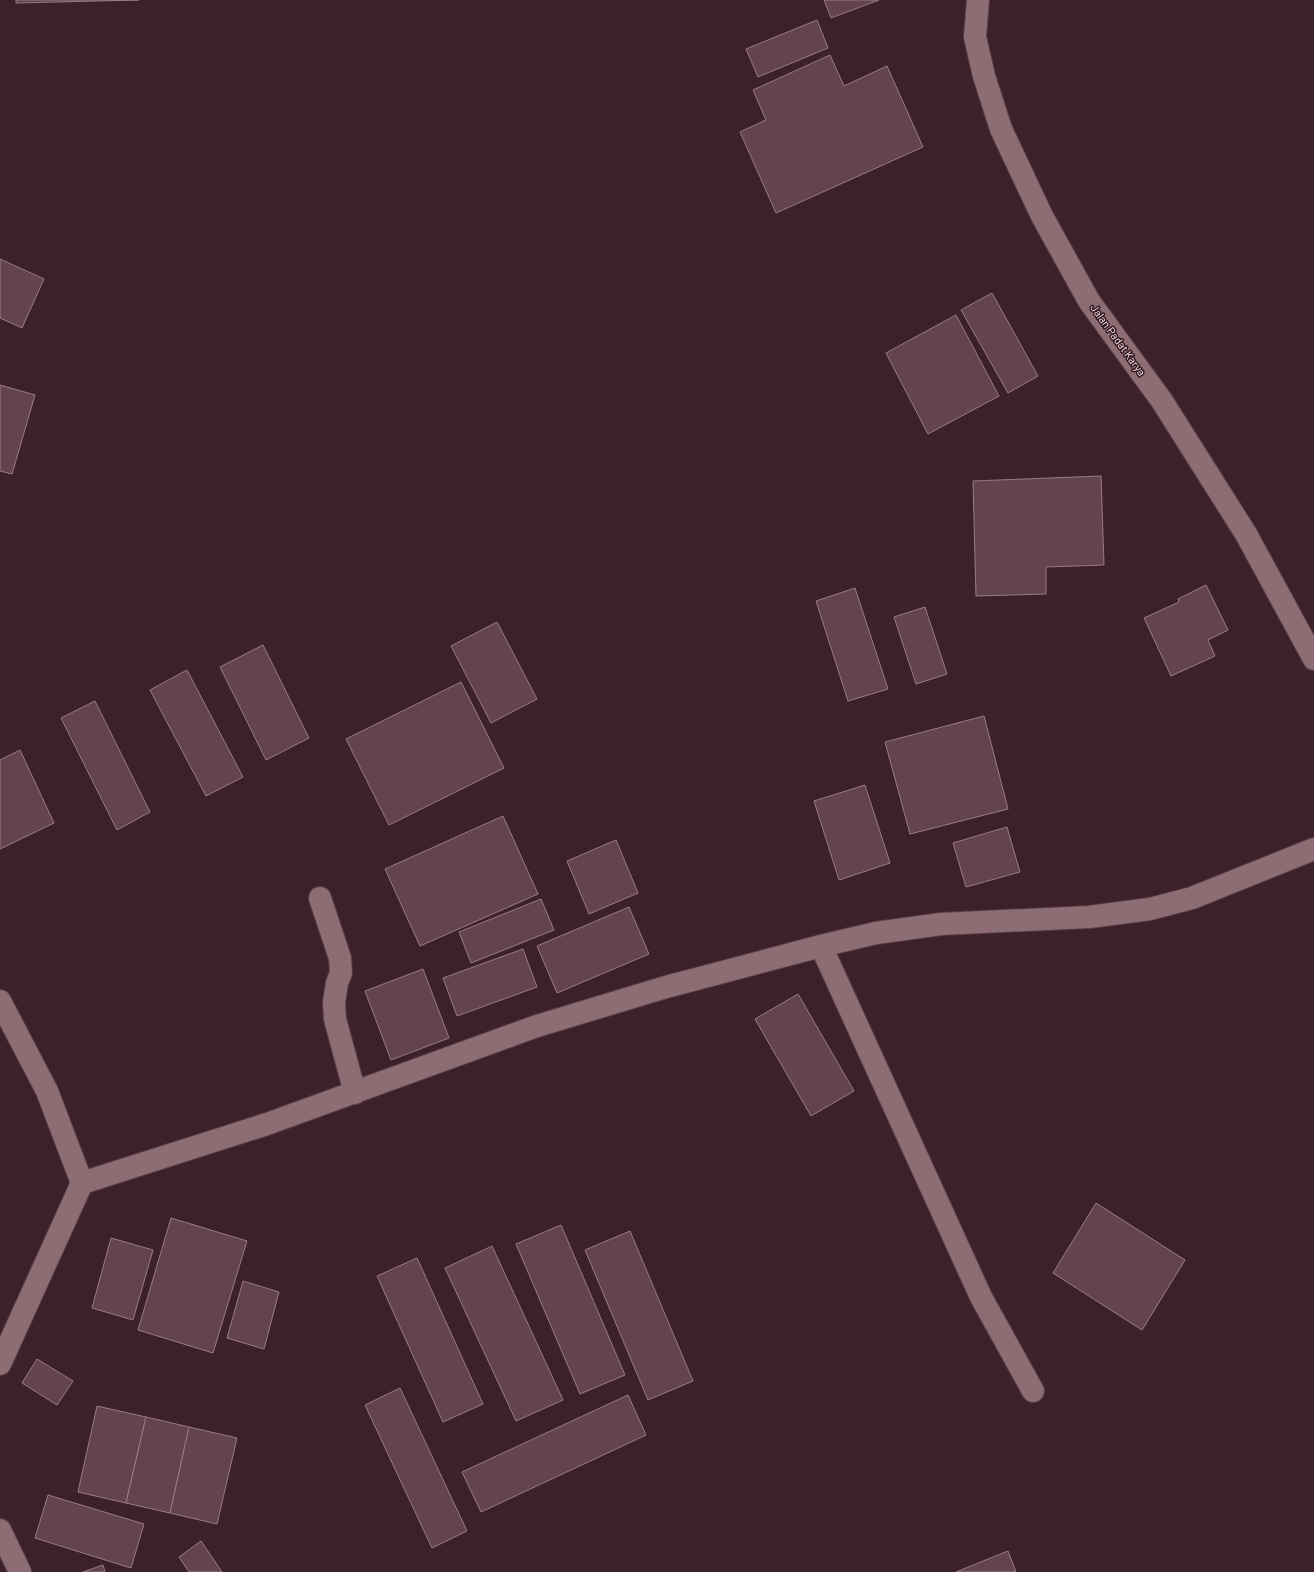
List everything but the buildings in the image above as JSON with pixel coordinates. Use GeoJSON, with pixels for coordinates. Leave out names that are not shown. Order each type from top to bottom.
{"type":"FeatureCollection","features":[{"type":"Feature","properties":{"kind":"street","name":"Jalan Padat Karya"},"geometry":{"type":"LineString","coordinates":[[978,0],[975,37],[984,76],[1001,129],[1042,216],[1089,301],[1162,401],[1246,534],[1314,659]]}},
{"type":"Feature","properties":{"kind":"street"},"geometry":{"type":"LineString","coordinates":[[82,1183],[267,1124],[355,1094],[537,1026],[666,987],[820,946],[876,933],[941,924],[1089,917],[1150,909],[1192,898],[1314,849]]}},
{"type":"Feature","properties":{"kind":"street"},"geometry":{"type":"LineString","coordinates":[[320,898],[340,958],[341,973],[337,983],[334,1002],[335,1019],[355,1094]]}},
{"type":"Feature","properties":{"kind":"street"},"geometry":{"type":"LineString","coordinates":[[820,946],[981,1297],[1033,1391]]}},
{"type":"Feature","properties":{"kind":"street"},"geometry":{"type":"LineString","coordinates":[[0,1001],[47,1091],[82,1183],[0,1364]]}},
{"type":"Feature","properties":{"kind":"street"},"geometry":{"type":"LineString","coordinates":[[0,1530],[20,1572]]}}]}
